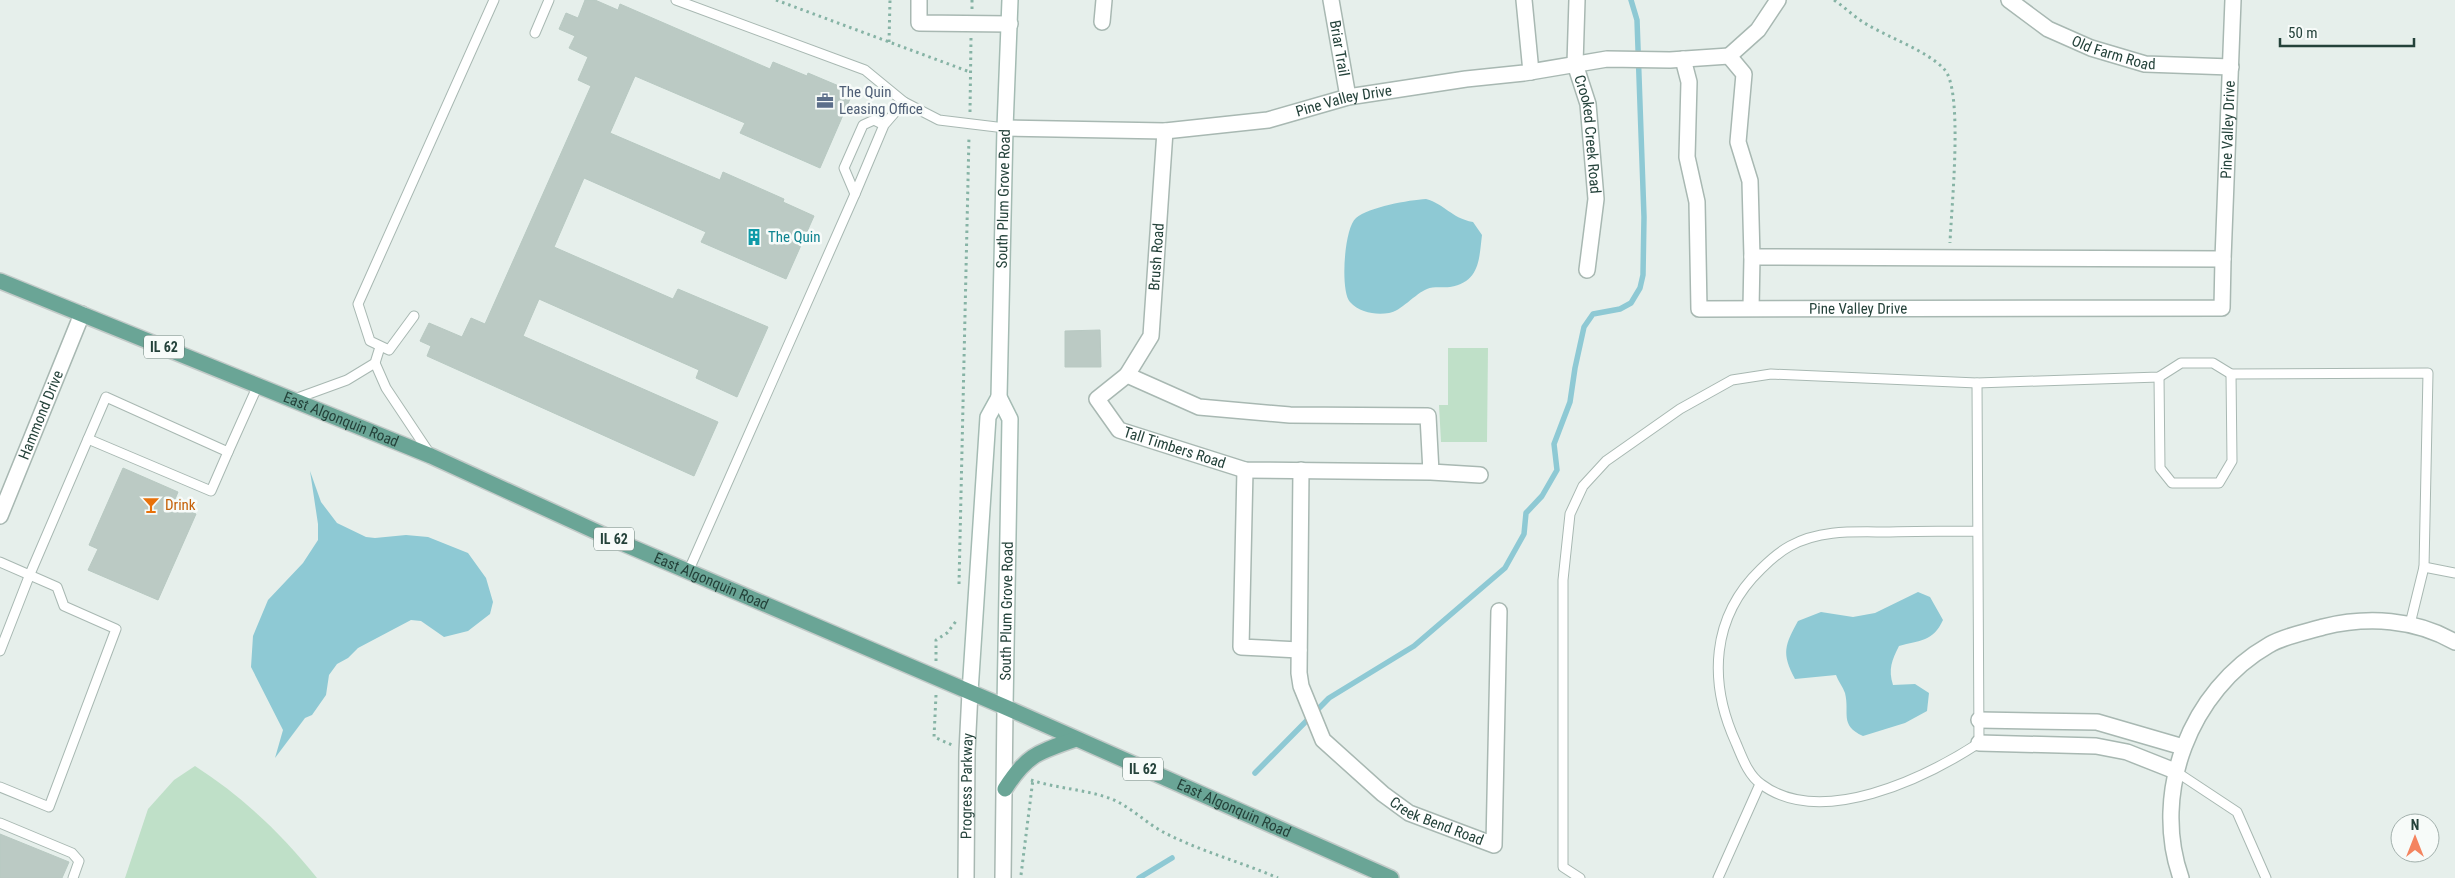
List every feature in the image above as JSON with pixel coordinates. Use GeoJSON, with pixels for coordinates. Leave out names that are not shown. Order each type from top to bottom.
{"type":"FeatureCollection","features":[{"type":"Feature","properties":{"kind":"main road","name":"East Algonquin Road"},"geometry":{"type":"LineString","coordinates":[[0,281],[431,456],[688,572],[1005,707],[1391,878]]}},
{"type":"Feature","properties":{"kind":"main road"},"geometry":{"type":"LineString","coordinates":[[1005,789],[1016,771],[1035,754],[1076,739]]}},
{"type":"Feature","properties":{"kind":"street"},"geometry":{"type":"LineString","coordinates":[[919,0],[919,23],[1010,24]]}},
{"type":"Feature","properties":{"kind":"street","name":"South Plum Grove Road"},"geometry":{"type":"LineString","coordinates":[[1005,707],[1010,419],[1000,397],[1005,128],[1010,0]]}},
{"type":"Feature","properties":{"kind":"street"},"geometry":{"type":"LineString","coordinates":[[1102,22],[1104,0]]}},
{"type":"Feature","properties":{"kind":"street","name":"Briar Trail"},"geometry":{"type":"LineString","coordinates":[[1331,0],[1348,97]]}},
{"type":"Feature","properties":{"kind":"street"},"geometry":{"type":"LineString","coordinates":[[1524,0],[1531,72]]}},
{"type":"Feature","properties":{"kind":"street","name":"Crooked Creek Road"},"geometry":{"type":"LineString","coordinates":[[1577,0],[1575,64],[1588,104],[1596,199],[1587,270]]}},
{"type":"Feature","properties":{"kind":"street"},"geometry":{"type":"LineString","coordinates":[[1751,308],[1750,181],[1738,142],[1744,74],[1729,56],[1758,30],[1778,0]]}},
{"type":"Feature","properties":{"kind":"street","name":"Old Farm Road"},"geometry":{"type":"LineString","coordinates":[[2009,0],[2048,30],[2091,48],[2145,64],[2231,67]]}},
{"type":"Feature","properties":{"kind":"street","name":"Pine Valley Drive"},"geometry":{"type":"LineString","coordinates":[[1677,60],[1689,82],[1687,156],[1697,202],[1698,309],[2222,308],[2233,0]]}},
{"type":"Feature","properties":{"kind":"street","name":"Pine Valley Drive"},"geometry":{"type":"LineString","coordinates":[[1005,128],[1164,131],[1268,120],[1348,97],[1466,79],[1531,72],[1607,58],[1677,60],[1729,56]]}},
{"type":"Feature","properties":{"kind":"street","name":"Brush Road"},"geometry":{"type":"LineString","coordinates":[[1127,374],[1151,336],[1164,131]]}},
{"type":"Feature","properties":{"kind":"street"},"geometry":{"type":"LineString","coordinates":[[1752,257],[2223,259]]}},
{"type":"Feature","properties":{"kind":"street","name":"Hammond Drive"},"geometry":{"type":"LineString","coordinates":[[0,516],[82,314]]}},
{"type":"Feature","properties":{"kind":"street"},"geometry":{"type":"LineString","coordinates":[[1127,374],[1199,407],[1290,415],[1428,416],[1431,472]]}},
{"type":"Feature","properties":{"kind":"street","name":"Tall Timbers Road"},"geometry":{"type":"LineString","coordinates":[[1127,374],[1097,399],[1119,430],[1245,470],[1431,472],[1480,475]]}},
{"type":"Feature","properties":{"kind":"street","name":"South Plum Grove Road"},"geometry":{"type":"LineString","coordinates":[[970,692],[988,418],[1000,397]]}},
{"type":"Feature","properties":{"kind":"street"},"geometry":{"type":"LineString","coordinates":[[1245,470],[1241,647],[1299,650]]}},
{"type":"Feature","properties":{"kind":"street","name":"Creek Bend Road"},"geometry":{"type":"LineString","coordinates":[[1301,470],[1299,650],[1301,686],[1323,740],[1383,794],[1409,812],[1494,845],[1499,610]]}},
{"type":"Feature","properties":{"kind":"street"},"geometry":{"type":"LineString","coordinates":[[2181,878],[2171,841],[2171,809],[2175,771],[2183,747],[2211,697],[2238,668],[2270,644],[2340,623],[2383,621],[2410,624],[2439,633],[2455,642]]}},
{"type":"Feature","properties":{"kind":"street","name":"Progress Parkway"},"geometry":{"type":"LineString","coordinates":[[966,878],[967,752],[970,692]]}},
{"type":"Feature","properties":{"kind":"street"},"geometry":{"type":"LineString","coordinates":[[1003,878],[1005,707]]}},
{"type":"Feature","properties":{"kind":"street"},"geometry":{"type":"LineString","coordinates":[[1978,720],[2097,722],[2183,747]]}},
{"type":"Feature","properties":{"kind":"street"},"geometry":{"type":"LineString","coordinates":[[1979,743],[2096,746],[2126,752],[2175,771]]}},
{"type":"Feature","properties":{"kind":"lane"},"geometry":{"type":"LineString","coordinates":[[414,316],[389,350],[370,341],[358,304],[494,0]]}},
{"type":"Feature","properties":{"kind":"lane"},"geometry":{"type":"LineString","coordinates":[[535,33],[549,0]]}},
{"type":"Feature","properties":{"kind":"lane"},"geometry":{"type":"LineString","coordinates":[[676,0],[865,70],[904,102],[940,120],[1005,128]]}},
{"type":"Feature","properties":{"kind":"lane"},"geometry":{"type":"LineString","coordinates":[[688,572],[884,126],[904,102]]}},
{"type":"Feature","properties":{"kind":"lane"},"geometry":{"type":"LineString","coordinates":[[855,194],[844,168],[863,125],[874,120],[884,126]]}},
{"type":"Feature","properties":{"kind":"lane"},"geometry":{"type":"LineString","coordinates":[[380,347],[375,363],[386,388],[431,456]]}},
{"type":"Feature","properties":{"kind":"lane"},"geometry":{"type":"LineString","coordinates":[[292,400],[347,380],[375,363]]}},
{"type":"Feature","properties":{"kind":"lane"},"geometry":{"type":"LineString","coordinates":[[1580,878],[1564,867],[1564,580],[1570,514],[1583,486],[1606,461],[1680,409],[1732,380],[1771,374],[1976,383],[2159,378],[2181,363],[2214,363],[2231,374],[2428,373],[2424,567],[2410,624]]}},
{"type":"Feature","properties":{"kind":"lane"},"geometry":{"type":"LineString","coordinates":[[2159,378],[2160,468],[2172,483],[2219,483],[2232,461],[2231,374]]}},
{"type":"Feature","properties":{"kind":"lane"},"geometry":{"type":"LineString","coordinates":[[1976,383],[1979,743],[1929,772],[1896,786],[1848,800],[1806,801],[1780,794],[1760,784],[1748,770],[1727,724],[1720,693],[1718,669],[1722,631],[1731,608],[1744,585],[1774,556],[1790,546],[1814,536],[1837,532],[1976,531]]}},
{"type":"Feature","properties":{"kind":"lane"},"geometry":{"type":"LineString","coordinates":[[88,439],[211,491],[258,385]]}},
{"type":"Feature","properties":{"kind":"lane"},"geometry":{"type":"LineString","coordinates":[[0,651],[30,574],[106,397],[228,452]]}},
{"type":"Feature","properties":{"kind":"lane"},"geometry":{"type":"LineString","coordinates":[[0,562],[30,574],[57,588],[64,606],[116,629],[49,807],[0,787]]}},
{"type":"Feature","properties":{"kind":"lane"},"geometry":{"type":"LineString","coordinates":[[2424,567],[2455,573]]}},
{"type":"Feature","properties":{"kind":"lane"},"geometry":{"type":"LineString","coordinates":[[2175,771],[2237,812],[2266,878]]}},
{"type":"Feature","properties":{"kind":"lane"},"geometry":{"type":"LineString","coordinates":[[1718,878],[1760,784]]}},
{"type":"Feature","properties":{"kind":"lane"},"geometry":{"type":"LineString","coordinates":[[0,824],[72,853],[79,861],[73,878]]}},
{"type":"Feature","properties":{"kind":"path"},"geometry":{"type":"LineString","coordinates":[[776,0],[970,72]]}},
{"type":"Feature","properties":{"kind":"path"},"geometry":{"type":"LineString","coordinates":[[889,42],[890,0]]}},
{"type":"Feature","properties":{"kind":"path"},"geometry":{"type":"LineString","coordinates":[[959,590],[972,0]]}},
{"type":"Feature","properties":{"kind":"path"},"geometry":{"type":"LineString","coordinates":[[1834,0],[1866,24],[1937,63],[1949,74],[1954,100],[1954,198],[1950,224],[1950,258]]}},
{"type":"Feature","properties":{"kind":"path"},"geometry":{"type":"LineString","coordinates":[[936,640],[952,629],[957,622],[957,614]]}},
{"type":"Feature","properties":{"kind":"path"},"geometry":{"type":"LineString","coordinates":[[1021,878],[1033,781],[1106,797],[1127,807],[1154,827],[1168,834],[1213,855],[1278,878]]}},
{"type":"Feature","properties":{"kind":"green space"},"geometry":{"type":"Polygon","coordinates":[[[1448,348],[1488,348],[1487,442],[1441,442],[1439,405],[1448,405],[1448,348]]]}},
{"type":"Feature","properties":{"kind":"green space"},"geometry":{"type":"Polygon","coordinates":[[[195,766],[229,790],[261,817],[290,846],[317,878],[125,878],[148,809],[174,780],[195,766]]]}},
{"type":"Feature","properties":{"kind":"water"},"geometry":{"type":"Polygon","coordinates":[[[1426,199],[1433,201],[1465,220],[1473,222],[1482,235],[1478,261],[1473,275],[1460,284],[1427,289],[1393,312],[1384,314],[1358,309],[1350,302],[1347,296],[1344,273],[1346,246],[1352,224],[1362,214],[1379,207],[1426,199]]]}},
{"type":"Feature","properties":{"kind":"water"},"geometry":{"type":"Polygon","coordinates":[[[310,471],[321,502],[337,523],[366,537],[406,535],[428,537],[468,553],[486,578],[493,602],[490,614],[468,631],[444,637],[421,621],[411,620],[358,648],[348,658],[337,664],[329,675],[326,695],[312,715],[305,718],[275,758],[283,730],[251,667],[253,636],[268,600],[303,563],[318,540],[318,524],[310,471]]]}},
{"type":"Feature","properties":{"kind":"water"},"geometry":{"type":"Polygon","coordinates":[[[1918,592],[1930,597],[1943,620],[1935,632],[1925,639],[1899,646],[1893,660],[1891,674],[1893,685],[1915,684],[1929,693],[1927,711],[1905,723],[1863,736],[1856,732],[1848,723],[1845,693],[1836,675],[1795,679],[1786,656],[1790,637],[1798,621],[1821,612],[1853,617],[1875,613],[1918,592]]]}},
{"type":"Feature","properties":{"kind":"building","name":"The Quin"},"geometry":{"type":"Polygon","coordinates":[[[585,0],[595,0],[618,10],[620,4],[770,69],[773,62],[807,76],[808,73],[853,92],[820,168],[740,133],[745,123],[635,76],[610,133],[720,180],[723,172],[784,199],[783,202],[814,216],[786,279],[701,242],[706,232],[584,178],[554,247],[673,299],[678,289],[768,327],[737,397],[696,378],[699,370],[539,299],[523,336],[718,422],[694,476],[427,356],[431,346],[420,341],[429,323],[462,337],[471,318],[485,324],[591,86],[578,80],[588,57],[569,48],[575,36],[559,29],[566,13],[578,18],[585,0]]]}},
{"type":"Feature","properties":{"kind":"building"},"geometry":{"type":"Polygon","coordinates":[[[1100,330],[1101,367],[1065,367],[1065,331],[1100,330]]]}},
{"type":"Feature","properties":{"kind":"building"},"geometry":{"type":"Polygon","coordinates":[[[123,468],[178,492],[173,504],[196,514],[158,600],[88,570],[98,549],[89,545],[123,468]]]}},
{"type":"Feature","properties":{"kind":"building"},"geometry":{"type":"Polygon","coordinates":[[[0,834],[69,862],[62,878],[0,878],[0,834]]]}},
{"type":"Feature","properties":{"kind":"waterway"},"geometry":{"type":"LineString","coordinates":[[1255,773],[1329,698],[1414,646],[1505,568],[1524,534],[1526,513],[1542,496],[1557,470],[1554,444],[1570,402],[1584,327],[1593,314],[1620,309],[1631,303],[1640,288],[1643,275],[1644,217],[1637,20],[1631,0]]}},
{"type":"Feature","properties":{"kind":"waterway"},"geometry":{"type":"LineString","coordinates":[[1139,878],[1172,858]]}},
{"type":"Feature","properties":{"kind":"place","name":"The Quin Leasing Office"},"geometry":{"type":"Point","coordinates":[825,101]}},
{"type":"Feature","properties":{"kind":"place","name":"The Quin"},"geometry":{"type":"Point","coordinates":[754,237]}},
{"type":"Feature","properties":{"kind":"place","name":"Drink"},"geometry":{"type":"Point","coordinates":[151,505]}}]}
